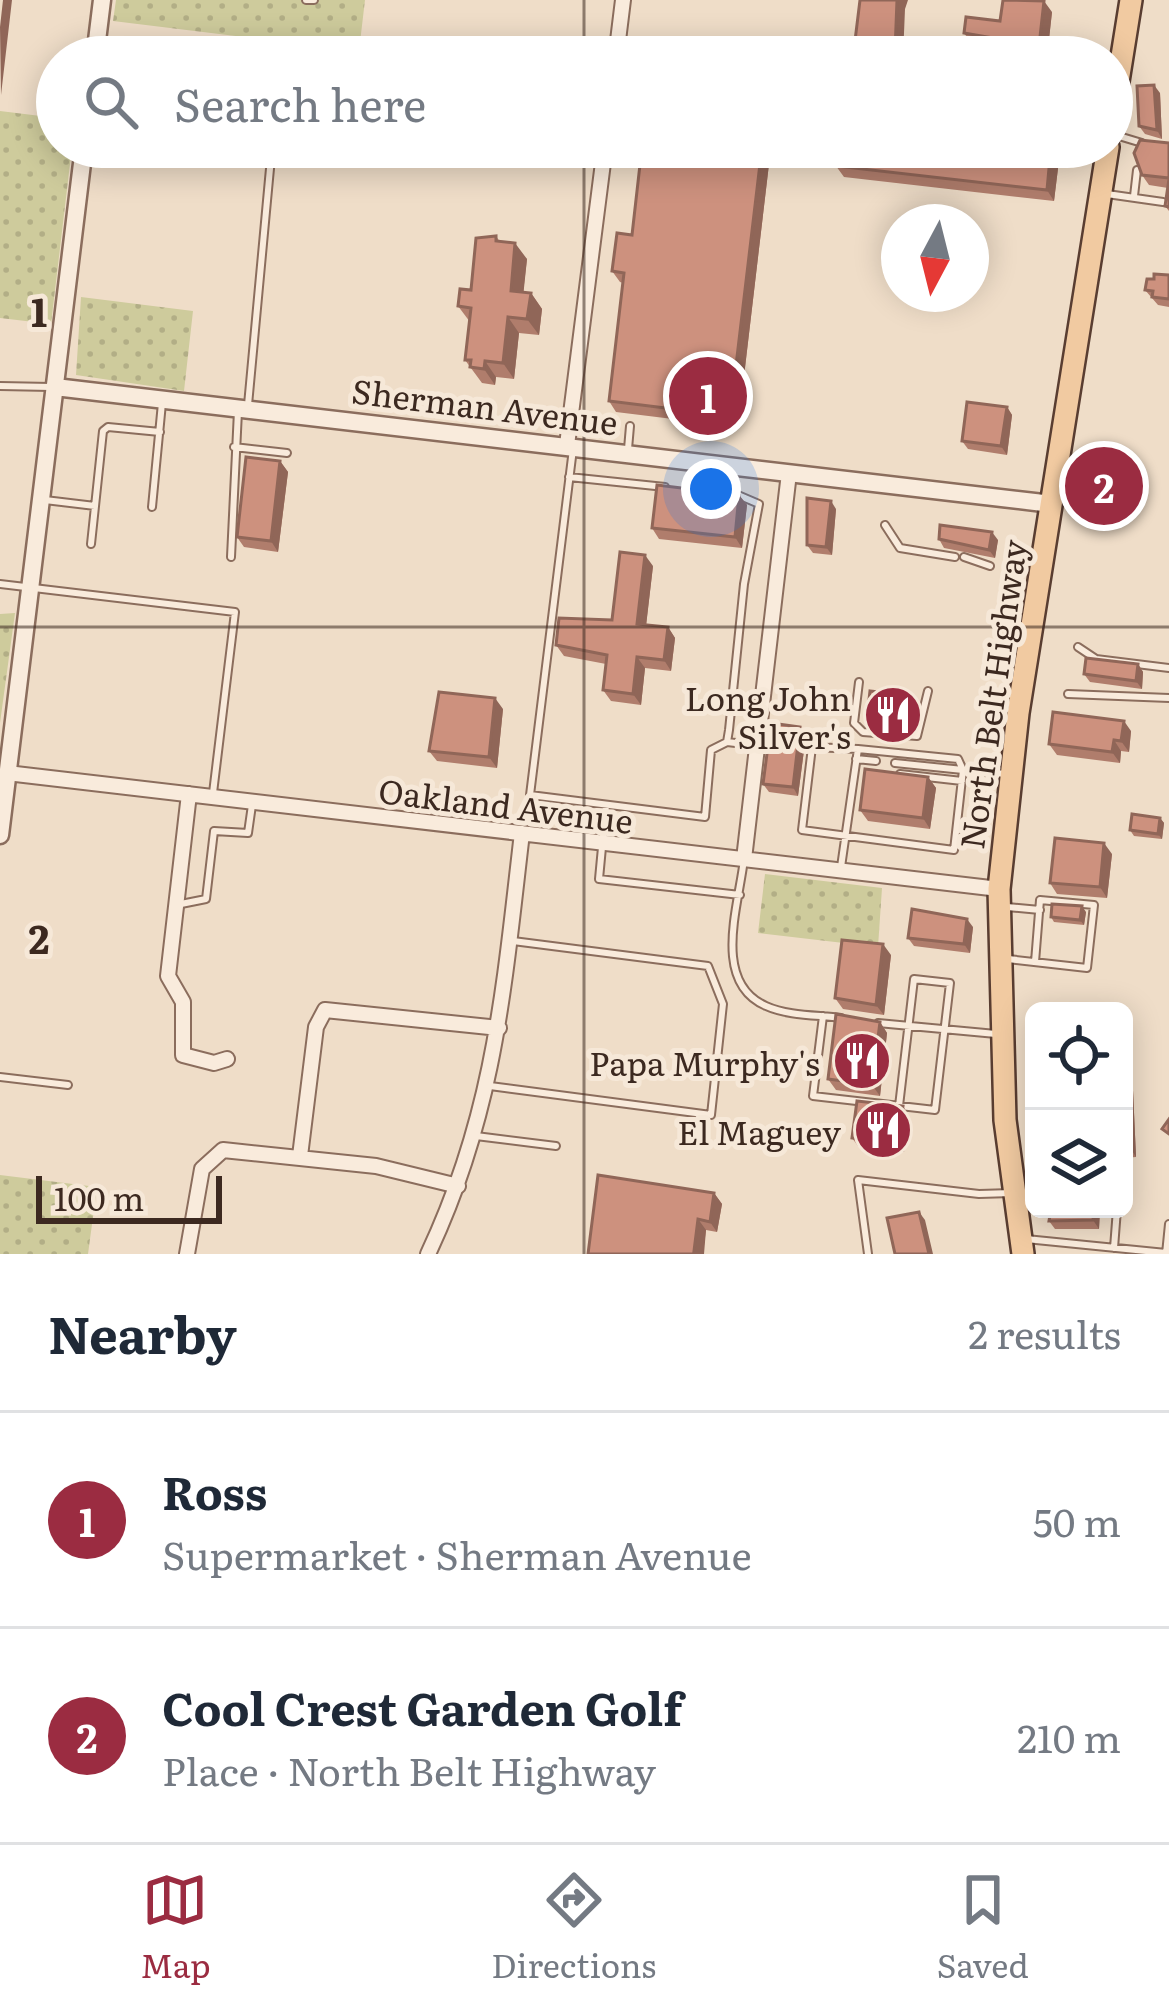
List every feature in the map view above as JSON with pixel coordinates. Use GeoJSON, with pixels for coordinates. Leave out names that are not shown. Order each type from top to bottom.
{"type":"FeatureCollection","features":[{"type":"Feature","properties":{"kind":"main road"},"geometry":{"type":"LineString","coordinates":[[1125,36],[1131,0]]}},
{"type":"Feature","properties":{"kind":"main road","name":"North Belt Highway"},"geometry":{"type":"LineString","coordinates":[[1022,1246],[1020,1185],[999,1034],[999,898],[1010,774],[1104,168]]}},
{"type":"Feature","properties":{"kind":"street"},"geometry":{"type":"LineString","coordinates":[[98,36],[102,0]]}},
{"type":"Feature","properties":{"kind":"street"},"geometry":{"type":"LineString","coordinates":[[619,36],[623,0]]}},
{"type":"Feature","properties":{"kind":"street"},"geometry":{"type":"LineString","coordinates":[[0,835],[81,168]]}},
{"type":"Feature","properties":{"kind":"street"},"geometry":{"type":"LineString","coordinates":[[570,445],[603,168]]}},
{"type":"Feature","properties":{"kind":"street","name":"Sherman Avenue"},"geometry":{"type":"LineString","coordinates":[[55,387],[1052,504]]}},
{"type":"Feature","properties":{"kind":"street"},"geometry":{"type":"LineString","coordinates":[[745,860],[790,473]]}},
{"type":"Feature","properties":{"kind":"street","name":"Oakland Avenue"},"geometry":{"type":"LineString","coordinates":[[7,773],[840,870],[999,898]]}},
{"type":"Feature","properties":{"kind":"street"},"geometry":{"type":"LineString","coordinates":[[188,794],[168,976],[183,1003],[183,1055],[214,1063],[227,1059]]}},
{"type":"Feature","properties":{"kind":"street"},"geometry":{"type":"LineString","coordinates":[[428,1254],[458,1186],[490,1086],[521,833]]}},
{"type":"Feature","properties":{"kind":"street"},"geometry":{"type":"LineString","coordinates":[[300,1156],[316,1027],[325,1010],[499,1028]]}},
{"type":"Feature","properties":{"kind":"street"},"geometry":{"type":"LineString","coordinates":[[187,1254],[196,1192],[208,1158],[235,1150],[376,1166],[458,1186]]}},
{"type":"Feature","properties":{"kind":"lane"},"geometry":{"type":"LineString","coordinates":[[1133,141],[1156,146]]}},
{"type":"Feature","properties":{"kind":"lane"},"geometry":{"type":"LineString","coordinates":[[1138,157],[1141,143]]}},
{"type":"Feature","properties":{"kind":"lane"},"geometry":{"type":"LineString","coordinates":[[231,557],[234,447],[243,408],[270,168]]}},
{"type":"Feature","properties":{"kind":"lane"},"geometry":{"type":"LineString","coordinates":[[1133,198],[1137,170]]}},
{"type":"Feature","properties":{"kind":"lane"},"geometry":{"type":"LineString","coordinates":[[1100,193],[1163,202]]}},
{"type":"Feature","properties":{"kind":"lane"},"geometry":{"type":"LineString","coordinates":[[0,386],[55,387]]}},
{"type":"Feature","properties":{"kind":"lane"},"geometry":{"type":"LineString","coordinates":[[152,507],[163,399]]}},
{"type":"Feature","properties":{"kind":"lane"},"geometry":{"type":"LineString","coordinates":[[628,452],[630,426]]}},
{"type":"Feature","properties":{"kind":"lane"},"geometry":{"type":"LineString","coordinates":[[91,544],[103,431],[108,427],[160,432]]}},
{"type":"Feature","properties":{"kind":"lane"},"geometry":{"type":"LineString","coordinates":[[570,445],[530,795],[705,818],[711,750],[727,742],[758,746]]}},
{"type":"Feature","properties":{"kind":"lane"},"geometry":{"type":"LineString","coordinates":[[234,447],[287,453]]}},
{"type":"Feature","properties":{"kind":"lane"},"geometry":{"type":"LineString","coordinates":[[569,477],[680,489]]}},
{"type":"Feature","properties":{"kind":"lane"},"geometry":{"type":"LineString","coordinates":[[724,494],[760,504],[744,584],[727,742]]}},
{"type":"Feature","properties":{"kind":"lane"},"geometry":{"type":"LineString","coordinates":[[40,500],[94,506]]}},
{"type":"Feature","properties":{"kind":"lane"},"geometry":{"type":"LineString","coordinates":[[884,525],[900,548],[990,566]]}},
{"type":"Feature","properties":{"kind":"lane"},"geometry":{"type":"LineString","coordinates":[[0,584],[235,612],[213,796]]}},
{"type":"Feature","properties":{"kind":"lane"},"geometry":{"type":"LineString","coordinates":[[1078,647],[1096,659],[1169,668]]}},
{"type":"Feature","properties":{"kind":"lane"},"geometry":{"type":"LineString","coordinates":[[859,682],[854,722],[863,731],[917,736],[928,691]]}},
{"type":"Feature","properties":{"kind":"lane"},"geometry":{"type":"LineString","coordinates":[[1067,694],[1169,698]]}},
{"type":"Feature","properties":{"kind":"lane"},"geometry":{"type":"LineString","coordinates":[[812,747],[958,759],[963,770],[954,850],[802,830],[812,747]]}},
{"type":"Feature","properties":{"kind":"lane"},"geometry":{"type":"LineString","coordinates":[[840,870],[858,749]]}},
{"type":"Feature","properties":{"kind":"lane"},"geometry":{"type":"LineString","coordinates":[[895,763],[1010,774]]}},
{"type":"Feature","properties":{"kind":"lane"},"geometry":{"type":"LineString","coordinates":[[856,764],[876,766]]}},
{"type":"Feature","properties":{"kind":"lane"},"geometry":{"type":"LineString","coordinates":[[898,773],[962,781]]}},
{"type":"Feature","properties":{"kind":"lane"},"geometry":{"type":"LineString","coordinates":[[175,905],[206,898],[214,831],[248,833],[252,802]]}},
{"type":"Feature","properties":{"kind":"lane"},"geometry":{"type":"LineString","coordinates":[[606,805],[598,879],[740,895]]}},
{"type":"Feature","properties":{"kind":"lane"},"geometry":{"type":"LineString","coordinates":[[745,860],[733,946],[735,974],[746,991],[772,1009],[844,1019]]}},
{"type":"Feature","properties":{"kind":"lane"},"geometry":{"type":"LineString","coordinates":[[999,898],[1040,910]]}},
{"type":"Feature","properties":{"kind":"lane"},"geometry":{"type":"LineString","coordinates":[[998,958],[1087,968],[1094,905],[1040,899],[1035,962]]}},
{"type":"Feature","properties":{"kind":"lane"},"geometry":{"type":"LineString","coordinates":[[490,1086],[711,1115],[723,1004],[707,966],[509,940]]}},
{"type":"Feature","properties":{"kind":"lane"},"geometry":{"type":"LineString","coordinates":[[823,1016],[813,1096],[899,1106],[935,1110],[950,983],[914,979],[899,1106]]}},
{"type":"Feature","properties":{"kind":"lane"},"geometry":{"type":"LineString","coordinates":[[866,1022],[945,1033],[999,1034]]}},
{"type":"Feature","properties":{"kind":"lane"},"geometry":{"type":"LineString","coordinates":[[0,1077],[68,1085]]}},
{"type":"Feature","properties":{"kind":"lane"},"geometry":{"type":"LineString","coordinates":[[476,1136],[556,1146]]}},
{"type":"Feature","properties":{"kind":"lane"},"geometry":{"type":"LineString","coordinates":[[868,1254],[858,1180],[980,1194],[1020,1185]]}},
{"type":"Feature","properties":{"kind":"lane"},"geometry":{"type":"LineString","coordinates":[[1114,1248],[1116,1218]]}},
{"type":"Feature","properties":{"kind":"lane"},"geometry":{"type":"LineString","coordinates":[[1022,1246],[1166,1253],[1169,1224]]}},
{"type":"Feature","properties":{"kind":"shaded area"},"geometry":{"type":"Polygon","coordinates":[[[116,0],[365,0],[361,36],[236,36],[113,21],[116,0]]]}},
{"type":"Feature","properties":{"kind":"shaded area"},"geometry":{"type":"Polygon","coordinates":[[[0,111],[36,115],[36,168],[70,168],[51,324],[0,318],[0,111]]]}},
{"type":"Feature","properties":{"kind":"shaded area"},"geometry":{"type":"Polygon","coordinates":[[[81,297],[193,311],[184,391],[76,375],[81,297]]]}},
{"type":"Feature","properties":{"kind":"shaded area"},"geometry":{"type":"Polygon","coordinates":[[[15,613],[0,723],[0,614],[15,613]]]}},
{"type":"Feature","properties":{"kind":"shaded area"},"geometry":{"type":"Polygon","coordinates":[[[765,874],[882,888],[878,947],[758,933],[765,874]]]}},
{"type":"Feature","properties":{"kind":"shaded area"},"geometry":{"type":"Polygon","coordinates":[[[0,1175],[97,1187],[88,1254],[0,1254],[0,1175]]]}},
{"type":"Feature","properties":{"kind":"building"},"geometry":{"type":"Polygon","coordinates":[[[860,0],[897,0],[896,36],[856,36],[860,0]]]}},
{"type":"Feature","properties":{"kind":"building"},"geometry":{"type":"Polygon","coordinates":[[[1003,0],[1044,1],[1040,36],[964,33],[966,17],[1000,21],[1003,0]]]}},
{"type":"Feature","properties":{"kind":"building"},"geometry":{"type":"Polygon","coordinates":[[[1154,85],[1157,130],[1139,126],[1137,86],[1154,85]]]}},
{"type":"Feature","properties":{"kind":"building"},"geometry":{"type":"Polygon","coordinates":[[[1140,140],[1169,143],[1169,178],[1142,175],[1134,153],[1140,140]]]}},
{"type":"Feature","properties":{"kind":"building"},"geometry":{"type":"Polygon","coordinates":[[[640,168],[760,168],[730,416],[609,401],[624,273],[612,271],[617,233],[632,235],[640,168]]]}},
{"type":"Feature","properties":{"kind":"building"},"geometry":{"type":"Polygon","coordinates":[[[854,168],[1049,168],[1047,190],[854,168]]]}},
{"type":"Feature","properties":{"kind":"building"},"geometry":{"type":"Polygon","coordinates":[[[496,236],[496,241],[515,243],[511,291],[531,293],[527,319],[508,317],[503,363],[485,361],[484,369],[470,367],[471,360],[465,360],[471,308],[458,306],[460,289],[471,290],[476,238],[496,236]]]}},
{"type":"Feature","properties":{"kind":"building"},"geometry":{"type":"Polygon","coordinates":[[[1154,274],[1169,275],[1169,299],[1152,297],[1153,291],[1145,290],[1147,279],[1154,279],[1154,274]]]}},
{"type":"Feature","properties":{"kind":"building"},"geometry":{"type":"Polygon","coordinates":[[[967,402],[1007,407],[1001,446],[962,441],[967,402]]]}},
{"type":"Feature","properties":{"kind":"building"},"geometry":{"type":"Polygon","coordinates":[[[246,457],[280,461],[271,541],[237,537],[246,457]]]}},
{"type":"Feature","properties":{"kind":"building"},"geometry":{"type":"Polygon","coordinates":[[[1093,468],[1110,470],[1107,493],[1090,491],[1093,468]]]}},
{"type":"Feature","properties":{"kind":"building"},"geometry":{"type":"Polygon","coordinates":[[[657,485],[739,495],[735,537],[652,528],[657,485]]]}},
{"type":"Feature","properties":{"kind":"building"},"geometry":{"type":"Polygon","coordinates":[[[807,498],[831,501],[826,547],[807,545],[807,498]]]}},
{"type":"Feature","properties":{"kind":"building"},"geometry":{"type":"Polygon","coordinates":[[[940,525],[992,532],[989,550],[939,539],[940,525]]]}},
{"type":"Feature","properties":{"kind":"building"},"geometry":{"type":"Polygon","coordinates":[[[620,552],[645,555],[637,624],[668,627],[664,660],[637,657],[633,694],[603,690],[607,655],[556,645],[559,618],[612,620],[620,552]]]}},
{"type":"Feature","properties":{"kind":"building"},"geometry":{"type":"Polygon","coordinates":[[[1086,658],[1138,664],[1136,681],[1084,674],[1086,658]]]}},
{"type":"Feature","properties":{"kind":"building"},"geometry":{"type":"Polygon","coordinates":[[[870,691],[908,695],[905,720],[867,717],[870,691]]]}},
{"type":"Feature","properties":{"kind":"building"},"geometry":{"type":"Polygon","coordinates":[[[439,692],[495,698],[489,757],[429,751],[439,692]]]}},
{"type":"Feature","properties":{"kind":"building"},"geometry":{"type":"Polygon","coordinates":[[[1053,712],[1124,721],[1121,741],[1114,740],[1112,752],[1049,744],[1053,712]]]}},
{"type":"Feature","properties":{"kind":"building"},"geometry":{"type":"Polygon","coordinates":[[[771,723],[800,727],[793,787],[763,784],[771,723]]]}},
{"type":"Feature","properties":{"kind":"building"},"geometry":{"type":"Polygon","coordinates":[[[865,769],[928,777],[923,818],[860,810],[865,769]]]}},
{"type":"Feature","properties":{"kind":"building"},"geometry":{"type":"Polygon","coordinates":[[[1132,814],[1160,818],[1158,834],[1130,830],[1132,814]]]}},
{"type":"Feature","properties":{"kind":"building"},"geometry":{"type":"Polygon","coordinates":[[[1055,838],[1104,843],[1100,887],[1050,883],[1055,838]]]}},
{"type":"Feature","properties":{"kind":"building"},"geometry":{"type":"Polygon","coordinates":[[[1052,904],[1082,906],[1080,920],[1051,917],[1052,904]]]}},
{"type":"Feature","properties":{"kind":"building"},"geometry":{"type":"Polygon","coordinates":[[[912,909],[967,919],[964,944],[908,938],[912,909]]]}},
{"type":"Feature","properties":{"kind":"building"},"geometry":{"type":"Polygon","coordinates":[[[842,940],[883,944],[876,1005],[835,998],[842,940]]]}},
{"type":"Feature","properties":{"kind":"building","name":"Papa Murphy's"},"geometry":{"type":"Polygon","coordinates":[[[836,1014],[880,1022],[872,1085],[828,1079],[836,1014]]]}},
{"type":"Feature","properties":{"kind":"building","name":"El Maguey"},"geometry":{"type":"Polygon","coordinates":[[[857,1101],[903,1106],[898,1144],[852,1138],[857,1101]]]}},
{"type":"Feature","properties":{"kind":"building"},"geometry":{"type":"Polygon","coordinates":[[[598,1175],[714,1193],[710,1222],[698,1219],[694,1251],[702,1254],[588,1254],[598,1175]]]}},
{"type":"Feature","properties":{"kind":"building"},"geometry":{"type":"Polygon","coordinates":[[[919,1212],[929,1254],[895,1254],[887,1218],[919,1212]]]}},
{"type":"Feature","properties":{"kind":"building"},"geometry":{"type":"Polygon","coordinates":[[[1050,1218],[1093,1218],[1093,1220],[1050,1218]]]}},
{"type":"Feature","properties":{"kind":"place","name":"Ross"},"geometry":{"type":"Point","coordinates":[708,396]}},
{"type":"Feature","properties":{"kind":"place","name":"Cool Crest Garden Golf"},"geometry":{"type":"Point","coordinates":[1104,486]}},
{"type":"Feature","properties":{"kind":"place","name":"Long John Silver's"},"geometry":{"type":"Point","coordinates":[893,715]}},
{"type":"Feature","properties":{"kind":"place","name":"Papa Murphy's"},"geometry":{"type":"Point","coordinates":[862,1061]}},
{"type":"Feature","properties":{"kind":"place","name":"El Maguey"},"geometry":{"type":"Point","coordinates":[883,1130]}}]}
